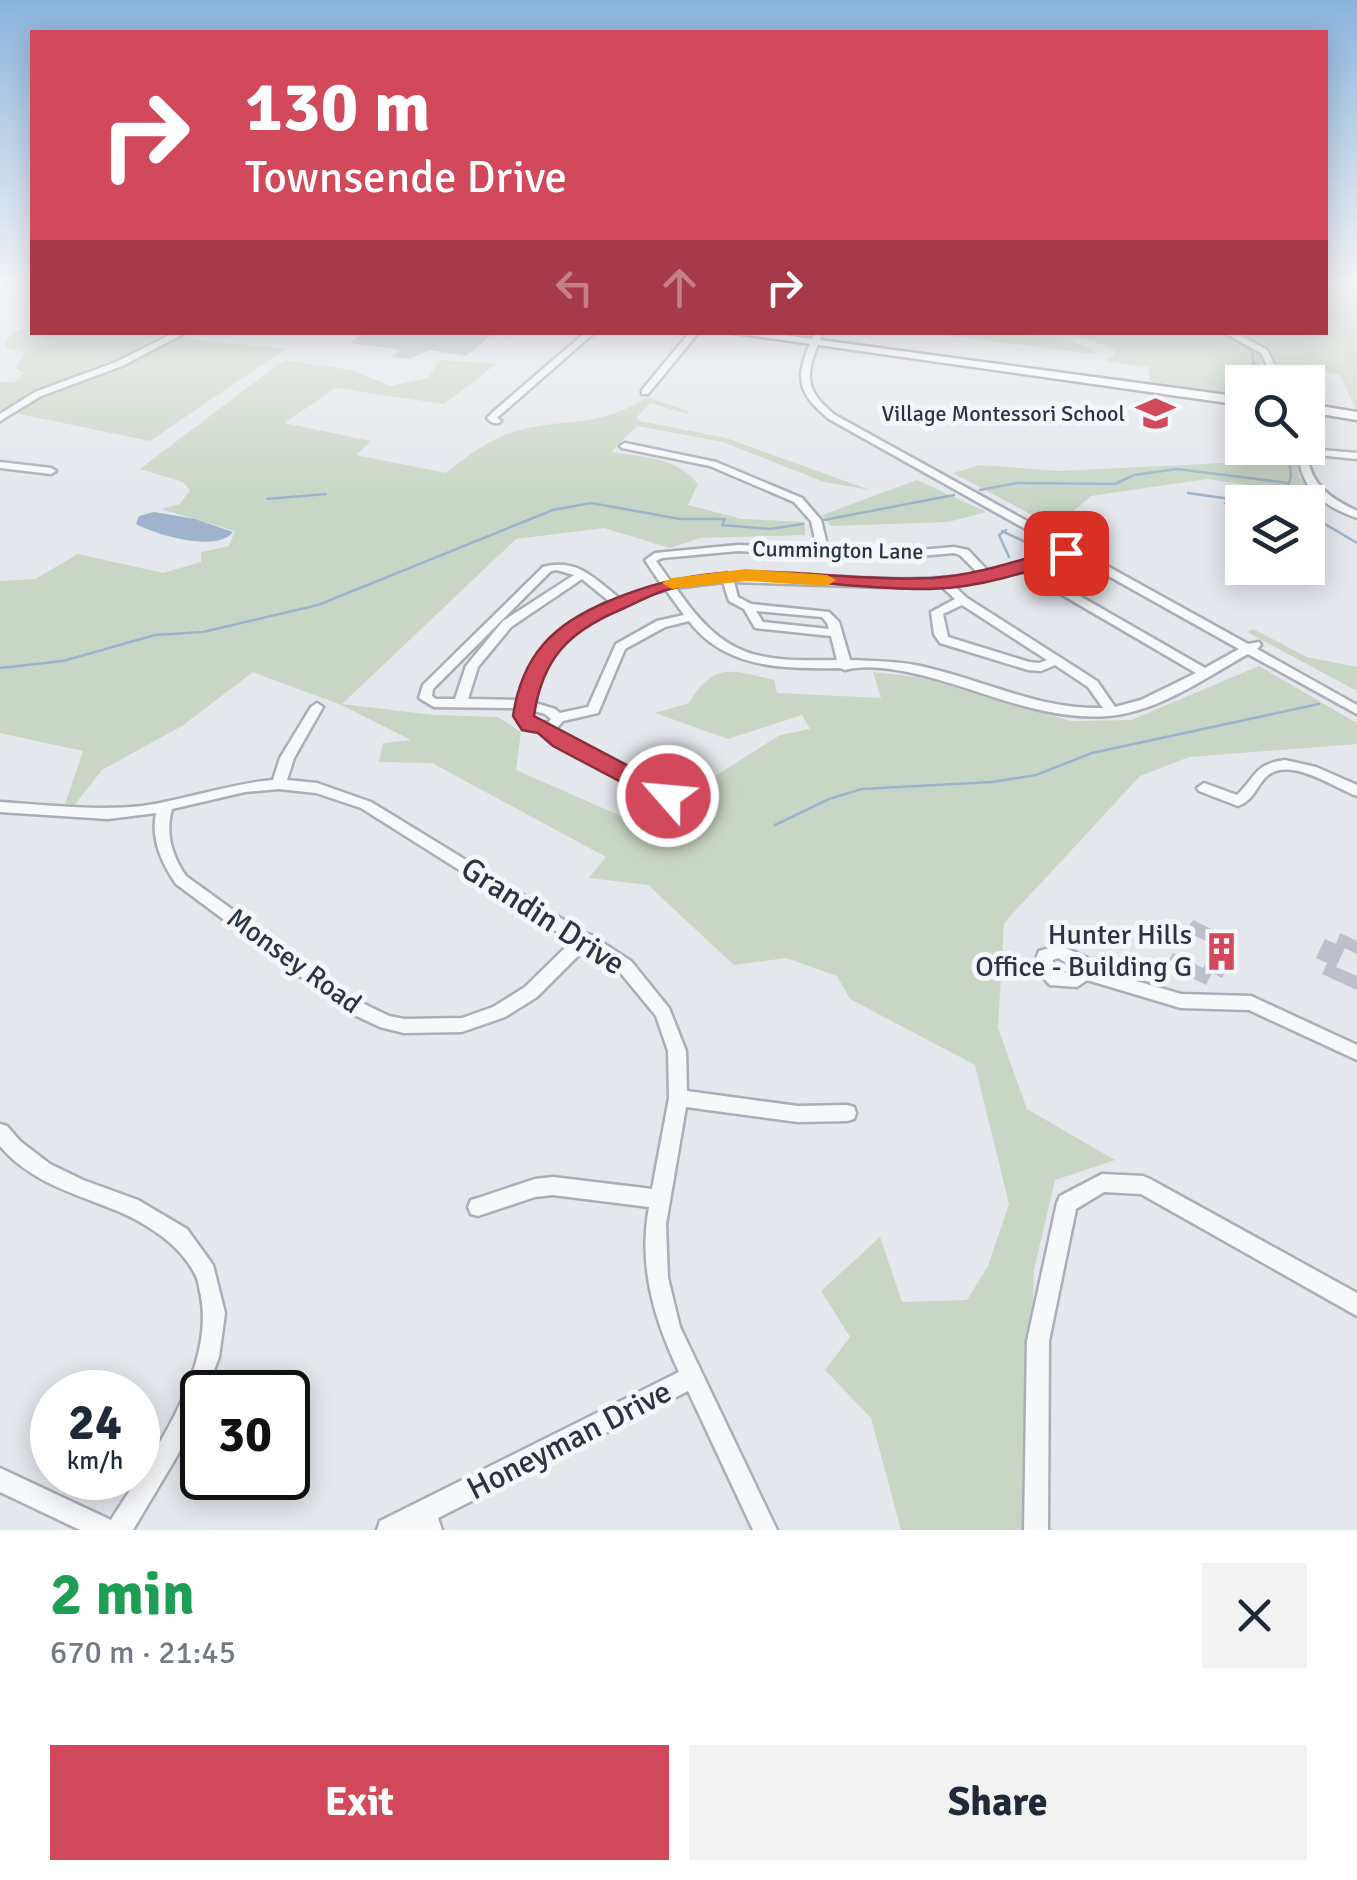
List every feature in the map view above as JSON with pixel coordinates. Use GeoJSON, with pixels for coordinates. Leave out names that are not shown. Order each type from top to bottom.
{"type":"FeatureCollection","features":[{"type":"Feature","properties":{"kind":"highway"},"geometry":{"type":"LineString","coordinates":[[910,354],[1225,399]]}},
{"type":"Feature","properties":{"kind":"highway"},"geometry":{"type":"LineString","coordinates":[[1325,412],[1357,417]]}},
{"type":"Feature","properties":{"kind":"street"},"geometry":{"type":"LineString","coordinates":[[0,418],[38,394],[139,354]]}},
{"type":"Feature","properties":{"kind":"street"},"geometry":{"type":"LineString","coordinates":[[496,421],[492,418],[496,414],[566,354]]}},
{"type":"Feature","properties":{"kind":"street"},"geometry":{"type":"LineString","coordinates":[[645,392],[676,354]]}},
{"type":"Feature","properties":{"kind":"street"},"geometry":{"type":"LineString","coordinates":[[809,354],[804,366],[806,388],[823,410],[1251,647],[1357,710]]}},
{"type":"Feature","properties":{"kind":"street"},"geometry":{"type":"LineString","coordinates":[[626,446],[713,464],[796,499],[816,520],[823,552]]}},
{"type":"Feature","properties":{"kind":"street"},"geometry":{"type":"LineString","coordinates":[[1325,452],[1357,456]]}},
{"type":"Feature","properties":{"kind":"street"},"geometry":{"type":"LineString","coordinates":[[1302,465],[1311,486],[1357,515]]}},
{"type":"Feature","properties":{"kind":"street"},"geometry":{"type":"LineString","coordinates":[[0,466],[51,471]]}},
{"type":"Feature","properties":{"kind":"street","name":"Cummington Lane"},"geometry":{"type":"LineString","coordinates":[[669,584],[650,560],[731,548],[905,555],[954,550],[964,552],[987,576]]}},
{"type":"Feature","properties":{"kind":"street"},"geometry":{"type":"LineString","coordinates":[[690,617],[662,624],[624,644],[593,710],[558,718],[553,726],[544,728],[530,725],[524,716],[528,684],[548,651],[589,616],[669,584],[727,576],[944,582],[1024,568],[1074,549]]}},
{"type":"Feature","properties":{"kind":"street"},"geometry":{"type":"LineString","coordinates":[[558,718],[548,708],[434,702],[425,698],[424,693],[542,573],[561,566],[617,602]]}},
{"type":"Feature","properties":{"kind":"street"},"geometry":{"type":"LineString","coordinates":[[1024,568],[1203,672]]}},
{"type":"Feature","properties":{"kind":"street"},"geometry":{"type":"LineString","coordinates":[[460,704],[472,666],[507,624],[581,576]]}},
{"type":"Feature","properties":{"kind":"street"},"geometry":{"type":"LineString","coordinates":[[727,576],[733,599],[748,607],[826,614],[834,622],[845,666]]}},
{"type":"Feature","properties":{"kind":"street"},"geometry":{"type":"LineString","coordinates":[[944,582],[962,600],[1093,684],[1112,712]]}},
{"type":"Feature","properties":{"kind":"street"},"geometry":{"type":"LineString","coordinates":[[669,584],[690,617],[718,646],[742,657],[782,665],[912,668],[1042,707],[1074,712],[1112,712],[1141,705],[1251,647]]}},
{"type":"Feature","properties":{"kind":"street"},"geometry":{"type":"LineString","coordinates":[[962,600],[937,612],[944,640],[1028,666],[1040,667],[1056,660]]}},
{"type":"Feature","properties":{"kind":"street"},"geometry":{"type":"LineString","coordinates":[[748,607],[759,625],[772,629],[836,633]]}},
{"type":"Feature","properties":{"kind":"street"},"geometry":{"type":"LineString","coordinates":[[1251,647],[1357,701]]}},
{"type":"Feature","properties":{"kind":"street"},"geometry":{"type":"LineString","coordinates":[[278,784],[287,758],[317,707]]}},
{"type":"Feature","properties":{"kind":"street"},"geometry":{"type":"LineString","coordinates":[[544,728],[561,741],[668,796]]}},
{"type":"Feature","properties":{"kind":"street"},"geometry":{"type":"LineString","coordinates":[[1204,788],[1238,800],[1250,796],[1262,772],[1275,766],[1291,766],[1357,790]]}},
{"type":"Feature","properties":{"kind":"street","name":"Grandin Drive"},"geometry":{"type":"LineString","coordinates":[[0,807],[108,814],[166,806],[224,790],[278,784],[317,788],[366,805],[625,966],[664,1013],[677,1051],[678,1098],[659,1199],[657,1250],[662,1304],[765,1530]]}},
{"type":"Feature","properties":{"kind":"street","name":"Monsey Road"},"geometry":{"type":"LineString","coordinates":[[166,806],[162,826],[167,858],[181,880],[340,997],[386,1022],[442,1027],[481,1020],[531,992],[585,940]]}},
{"type":"Feature","properties":{"kind":"street"},"geometry":{"type":"LineString","coordinates":[[1084,972],[1181,1001],[1251,1003],[1357,1053]]}},
{"type":"Feature","properties":{"kind":"street"},"geometry":{"type":"LineString","coordinates":[[678,1098],[798,1114],[847,1113]]}},
{"type":"Feature","properties":{"kind":"street"},"geometry":{"type":"LineString","coordinates":[[0,1132],[34,1168],[168,1226],[198,1254],[207,1272],[214,1315],[208,1368],[180,1429],[119,1530]]}},
{"type":"Feature","properties":{"kind":"street"},"geometry":{"type":"LineString","coordinates":[[1036,1530],[1038,1341],[1067,1203],[1102,1183],[1143,1185],[1357,1305]]}},
{"type":"Feature","properties":{"kind":"street"},"geometry":{"type":"LineString","coordinates":[[478,1206],[553,1186],[659,1199]]}},
{"type":"Feature","properties":{"kind":"street","name":"Honeyman Drive"},"geometry":{"type":"LineString","coordinates":[[389,1530],[427,1522],[694,1376]]}},
{"type":"Feature","properties":{"kind":"street"},"geometry":{"type":"LineString","coordinates":[[0,1480],[106,1530]]}},
{"type":"Feature","properties":{"kind":"green space"},"geometry":{"type":"Polygon","coordinates":[[[24,354],[126,354],[85,370],[99,377],[146,354],[277,354],[150,441],[0,410],[0,382],[14,382],[25,373],[16,368],[24,354]]]}},
{"type":"Feature","properties":{"kind":"green space"},"geometry":{"type":"Polygon","coordinates":[[[1115,354],[1259,354],[1262,365],[1225,365],[1225,393],[1151,383],[1148,367],[1106,361],[1115,354]]]}},
{"type":"Feature","properties":{"kind":"green space"},"geometry":{"type":"Polygon","coordinates":[[[1269,354],[1357,354],[1357,411],[1339,374],[1325,372],[1325,365],[1276,365],[1269,354]]]}},
{"type":"Feature","properties":{"kind":"green space"},"geometry":{"type":"Polygon","coordinates":[[[284,360],[352,370],[390,386],[427,378],[441,360],[496,364],[444,404],[336,388],[284,423],[371,441],[356,455],[446,473],[505,435],[610,415],[647,397],[688,414],[650,403],[636,418],[640,421],[726,438],[870,490],[824,482],[723,442],[637,426],[611,452],[659,460],[680,468],[698,484],[688,505],[742,519],[805,522],[805,535],[700,538],[670,548],[604,528],[516,539],[342,704],[434,715],[498,717],[521,732],[516,770],[639,824],[780,735],[810,729],[802,715],[728,739],[655,713],[689,703],[707,680],[725,672],[774,680],[777,693],[881,698],[873,672],[926,678],[1071,721],[1131,720],[1259,666],[1357,723],[1357,744],[1189,757],[1140,776],[1004,923],[998,1028],[1027,1109],[1115,1160],[1055,1180],[1034,1270],[1027,1530],[901,1530],[871,1418],[825,1370],[850,1337],[821,1291],[880,1237],[902,1302],[967,1300],[988,1266],[1009,1204],[975,1065],[850,999],[837,976],[786,958],[734,965],[648,885],[589,878],[606,857],[432,763],[379,762],[383,743],[411,740],[341,705],[253,672],[182,726],[102,770],[72,808],[64,807],[83,751],[0,733],[0,581],[35,579],[78,554],[163,573],[201,562],[201,552],[229,546],[235,531],[161,509],[180,504],[190,490],[183,482],[140,469],[284,360]]]}},
{"type":"Feature","properties":{"kind":"green space"},"geometry":{"type":"Polygon","coordinates":[[[1225,463],[1297,465],[1299,478],[1307,485],[1249,485],[1207,479],[1091,496],[1055,527],[953,473],[980,465],[1059,471],[1225,463]]]}},
{"type":"Feature","properties":{"kind":"green space"},"geometry":{"type":"Polygon","coordinates":[[[917,480],[986,512],[948,522],[831,526],[822,515],[917,480]]]}},
{"type":"Feature","properties":{"kind":"green space"},"geometry":{"type":"Polygon","coordinates":[[[1253,629],[1307,657],[1357,667],[1357,691],[1247,632],[1253,629]]]}},
{"type":"Feature","properties":{"kind":"water"},"geometry":{"type":"Polygon","coordinates":[[[154,512],[195,519],[233,532],[225,538],[201,542],[171,537],[136,524],[139,516],[154,512]]]}},
{"type":"Feature","properties":{"kind":"building"},"geometry":{"type":"Polygon","coordinates":[[[395,354],[420,354],[408,359],[391,357],[395,354]]]}},
{"type":"Feature","properties":{"kind":"building","name":"Hunter Hills Office - Building G"},"geometry":{"type":"Polygon","coordinates":[[[1193,920],[1232,939],[1226,949],[1236,954],[1222,978],[1212,973],[1206,985],[1166,965],[1173,953],[1203,968],[1216,946],[1186,931],[1193,920]]]}},
{"type":"Feature","properties":{"kind":"building"},"geometry":{"type":"Polygon","coordinates":[[[1340,933],[1357,941],[1357,954],[1345,948],[1336,967],[1357,976],[1357,990],[1322,974],[1327,963],[1316,958],[1325,939],[1336,944],[1340,933]]]}},
{"type":"Feature","properties":{"kind":"waterway"},"geometry":{"type":"LineString","coordinates":[[1252,354],[1254,365]]}},
{"type":"Feature","properties":{"kind":"waterway"},"geometry":{"type":"LineString","coordinates":[[1289,485],[1290,465]]}},
{"type":"Feature","properties":{"kind":"waterway"},"geometry":{"type":"LineString","coordinates":[[980,490],[1017,483],[1115,484],[1134,475],[1177,469],[1289,483]]}},
{"type":"Feature","properties":{"kind":"waterway"},"geometry":{"type":"LineString","coordinates":[[1188,493],[1225,498]]}},
{"type":"Feature","properties":{"kind":"waterway"},"geometry":{"type":"LineString","coordinates":[[267,499],[326,494]]}},
{"type":"Feature","properties":{"kind":"waterway"},"geometry":{"type":"LineString","coordinates":[[824,520],[954,495]]}},
{"type":"Feature","properties":{"kind":"waterway"},"geometry":{"type":"LineString","coordinates":[[0,668],[63,661],[155,635],[203,632],[318,605],[553,510],[591,503],[680,519],[725,519],[722,525],[770,529],[803,524]]}},
{"type":"Feature","properties":{"kind":"waterway"},"geometry":{"type":"LineString","coordinates":[[1325,524],[1357,543]]}},
{"type":"Feature","properties":{"kind":"waterway"},"geometry":{"type":"LineString","coordinates":[[1004,532],[1040,549]]}},
{"type":"Feature","properties":{"kind":"waterway"},"geometry":{"type":"LineString","coordinates":[[1004,532],[999,535],[1009,557]]}},
{"type":"Feature","properties":{"kind":"waterway"},"geometry":{"type":"LineString","coordinates":[[775,825],[829,799],[862,789],[992,782],[1036,775],[1092,753],[1319,704]]}},
{"type":"Feature","properties":{"kind":"slow traffic"},"geometry":{"type":"LineString","coordinates":[[672,583],[746,575],[827,580]]}},
{"type":"Feature","properties":{"kind":"place","name":"Village Montessori School"},"geometry":{"type":"Point","coordinates":[1155,413]}},
{"type":"Feature","properties":{"kind":"place","name":"Hunter Hills Office - Building G"},"geometry":{"type":"Point","coordinates":[1222,951]}},
{"type":"Feature","properties":{"kind":"route"},"geometry":{"type":"LineString","coordinates":[[668,796],[561,741],[544,728],[530,725],[524,716],[528,684],[538,664],[558,640],[589,616],[657,587],[699,578],[746,575],[933,583],[1006,572],[1066,553]]}}]}
